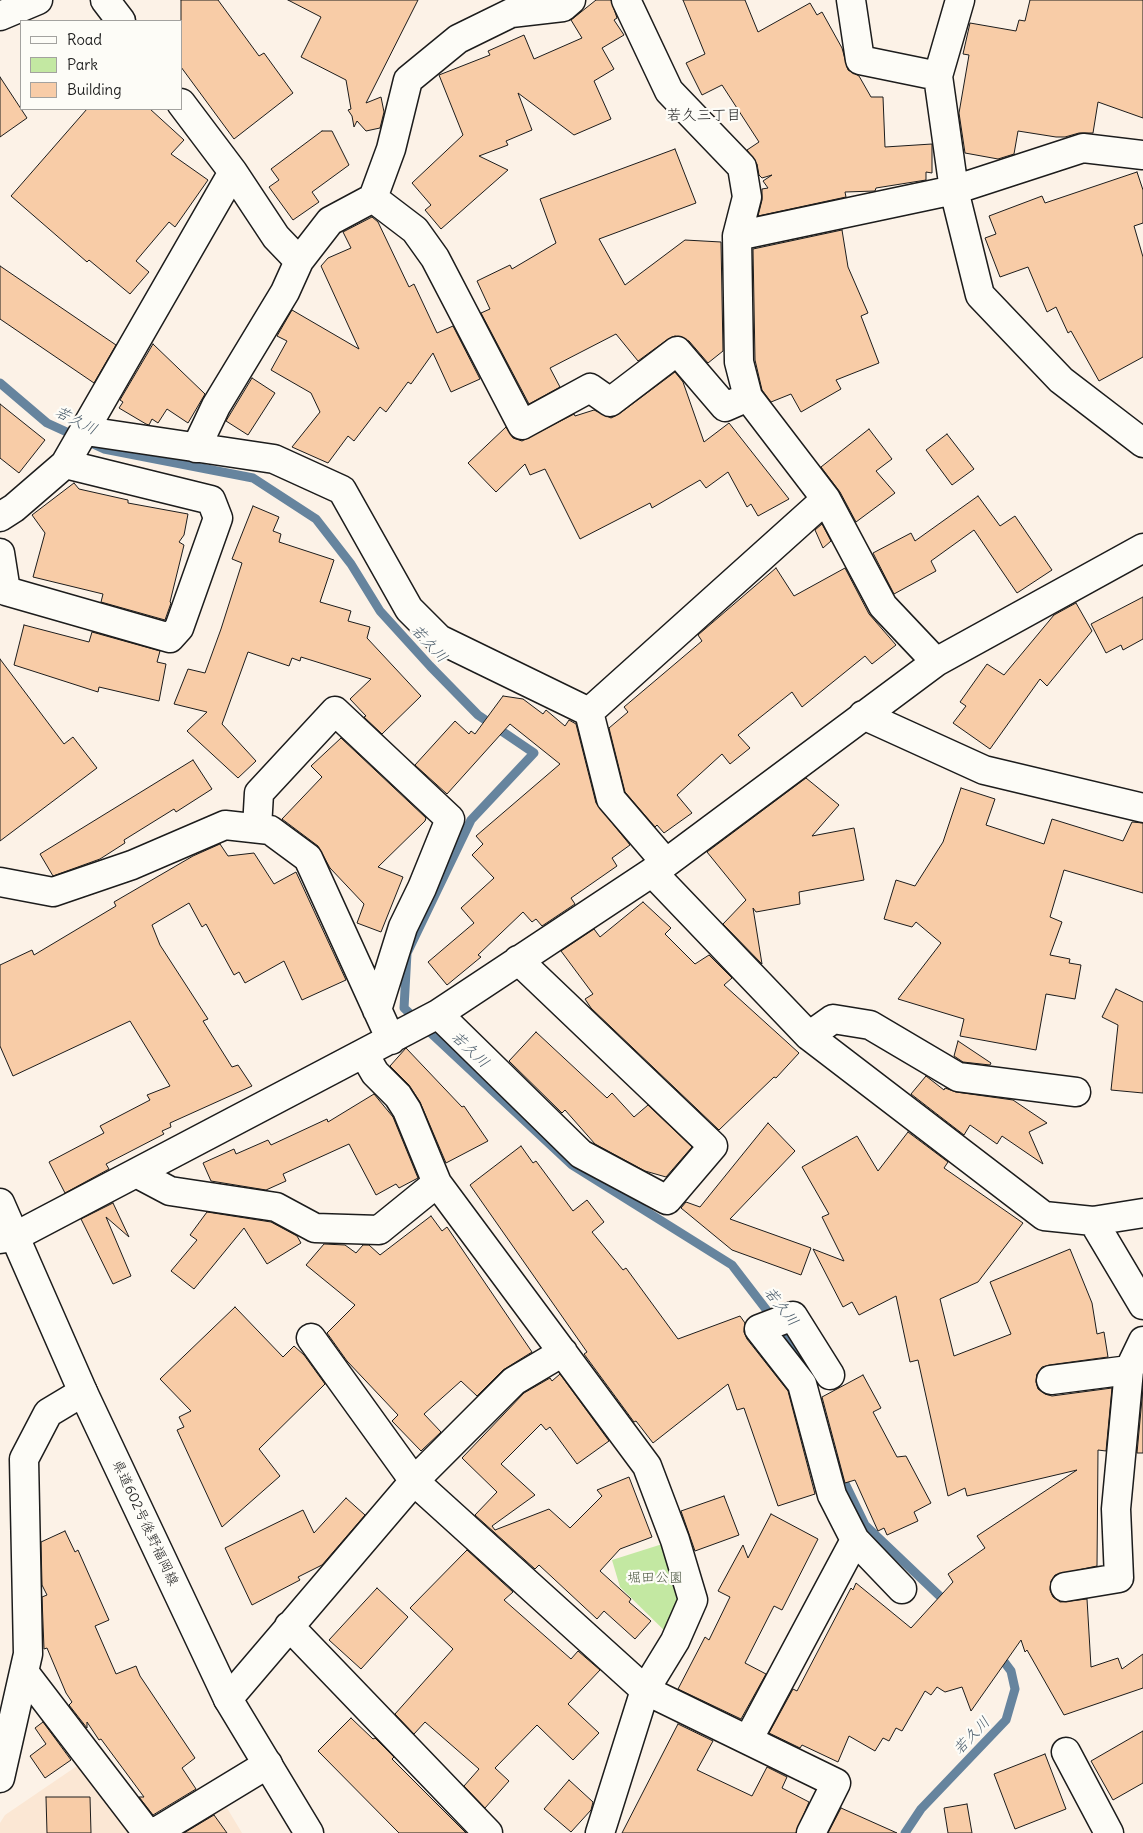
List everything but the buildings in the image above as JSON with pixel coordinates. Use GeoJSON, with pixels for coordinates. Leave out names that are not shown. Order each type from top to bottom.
{"type":"FeatureCollection","features":[{"type":"Feature","properties":{"kind":"street"},"geometry":{"type":"LineString","coordinates":[[0,16],[38,0]]}},
{"type":"Feature","properties":{"kind":"street"},"geometry":{"type":"LineString","coordinates":[[105,0],[120,20]]}},
{"type":"Feature","properties":{"kind":"street"},"geometry":{"type":"LineString","coordinates":[[196,448],[216,406],[285,292],[299,261],[330,221],[373,198],[392,149],[408,80],[458,39],[510,13],[563,7],[571,0]]}},
{"type":"Feature","properties":{"kind":"street"},"geometry":{"type":"LineString","coordinates":[[626,0],[669,91],[742,167],[747,197],[736,236],[740,362],[748,397],[826,499],[883,606],[936,662]]}},
{"type":"Feature","properties":{"kind":"street"},"geometry":{"type":"LineString","coordinates":[[851,0],[860,60],[938,76]]}},
{"type":"Feature","properties":{"kind":"street"},"geometry":{"type":"LineString","coordinates":[[960,0],[938,76],[954,190],[980,295],[1061,380],[1143,443]]}},
{"type":"Feature","properties":{"kind":"street"},"geometry":{"type":"LineString","coordinates":[[182,104],[233,172],[276,237],[299,261]]}},
{"type":"Feature","properties":{"kind":"street"},"geometry":{"type":"LineString","coordinates":[[736,236],[954,190],[1083,148],[1143,155]]}},
{"type":"Feature","properties":{"kind":"street"},"geometry":{"type":"LineString","coordinates":[[0,517],[14,508],[65,464],[86,431],[233,172]]}},
{"type":"Feature","properties":{"kind":"street"},"geometry":{"type":"LineString","coordinates":[[373,198],[415,230],[435,258],[522,425],[590,388],[610,402],[677,351],[725,407],[748,397]]}},
{"type":"Feature","properties":{"kind":"street"},"geometry":{"type":"LineString","coordinates":[[86,431],[274,459],[342,490],[409,609],[439,639],[589,712],[611,799],[659,867],[809,1036],[1044,1216],[1093,1221],[1143,1213]]}},
{"type":"Feature","properties":{"kind":"street"},"geometry":{"type":"LineString","coordinates":[[0,554],[6,591],[170,638],[179,628],[218,518],[211,500],[65,464]]}},
{"type":"Feature","properties":{"kind":"street"},"geometry":{"type":"LineString","coordinates":[[589,712],[826,499]]}},
{"type":"Feature","properties":{"kind":"street"},"geometry":{"type":"LineString","coordinates":[[7,1238],[136,1173],[434,1016],[659,867],[936,662],[1143,548]]}},
{"type":"Feature","properties":{"kind":"street"},"geometry":{"type":"LineString","coordinates":[[257,828],[258,793],[336,711],[450,819],[422,888],[403,927],[377,1010]]}},
{"type":"Feature","properties":{"kind":"street"},"geometry":{"type":"LineString","coordinates":[[863,715],[984,770],[1143,808]]}},
{"type":"Feature","properties":{"kind":"street"},"geometry":{"type":"LineString","coordinates":[[0,882],[53,892],[132,865],[225,825],[270,830],[308,858],[377,1010],[397,1037]]}},
{"type":"Feature","properties":{"kind":"street"},"geometry":{"type":"LineString","coordinates":[[434,1016],[581,1154],[667,1200],[713,1146],[518,960]]}},
{"type":"Feature","properties":{"kind":"street"},"geometry":{"type":"LineString","coordinates":[[809,1036],[833,1019],[870,1025],[958,1077],[1076,1092]]}},
{"type":"Feature","properties":{"kind":"street"},"geometry":{"type":"LineString","coordinates":[[364,1054],[375,1073],[398,1096],[407,1110],[437,1183],[647,1466],[675,1540],[693,1600],[675,1641],[645,1690],[600,1833]]}},
{"type":"Feature","properties":{"kind":"street"},"geometry":{"type":"LineString","coordinates":[[136,1173],[170,1191],[276,1207],[314,1228],[379,1230],[437,1183]]}},
{"type":"Feature","properties":{"kind":"street","name":"県道602号後野福岡線"},"geometry":{"type":"LineString","coordinates":[[0,1203],[7,1238],[83,1392],[228,1699],[310,1833]]}},
{"type":"Feature","properties":{"kind":"street"},"geometry":{"type":"LineString","coordinates":[[1093,1221],[1143,1305]]}},
{"type":"Feature","properties":{"kind":"street"},"geometry":{"type":"LineString","coordinates":[[830,1375],[793,1316],[758,1328],[802,1384],[832,1495],[855,1540],[902,1589]]}},
{"type":"Feature","properties":{"kind":"street"},"geometry":{"type":"LineString","coordinates":[[311,1338],[414,1481],[645,1690],[836,1783],[811,1833]]}},
{"type":"Feature","properties":{"kind":"street"},"geometry":{"type":"LineString","coordinates":[[1065,1586],[1119,1578],[1116,1508],[1129,1370],[1143,1341]]}},
{"type":"Feature","properties":{"kind":"street"},"geometry":{"type":"LineString","coordinates":[[228,1699],[414,1481],[514,1381],[563,1352]]}},
{"type":"Feature","properties":{"kind":"street"},"geometry":{"type":"LineString","coordinates":[[1051,1380],[1129,1370]]}},
{"type":"Feature","properties":{"kind":"street"},"geometry":{"type":"LineString","coordinates":[[0,1778],[28,1654],[12,1477],[24,1459],[48,1413],[83,1392]]}},
{"type":"Feature","properties":{"kind":"street"},"geometry":{"type":"LineString","coordinates":[[748,1740],[855,1540]]}},
{"type":"Feature","properties":{"kind":"street"},"geometry":{"type":"LineString","coordinates":[[289,1626],[488,1833]]}},
{"type":"Feature","properties":{"kind":"street"},"geometry":{"type":"LineString","coordinates":[[24,1672],[145,1830],[156,1832],[268,1764]]}},
{"type":"Feature","properties":{"kind":"street"},"geometry":{"type":"LineString","coordinates":[[1066,1752],[1109,1833]]}},
{"type":"Feature","properties":{"kind":"shaded area"},"geometry":{"type":"Polygon","coordinates":[[[77,1766],[134,1833],[0,1833],[0,1823],[5,1815],[77,1766]]]}},
{"type":"Feature","properties":{"kind":"shaded area"},"geometry":{"type":"Polygon","coordinates":[[[221,1798],[242,1833],[162,1833],[221,1798]]]}},
{"type":"Feature","properties":{"kind":"green space","name":"堀田公園"},"geometry":{"type":"Polygon","coordinates":[[[675,1540],[693,1600],[675,1641],[620,1587],[612,1560],[675,1540]]]}},
{"type":"Feature","properties":{"kind":"waterway","name":"若久川"},"geometry":{"type":"LineString","coordinates":[[0,383],[47,423],[104,449],[253,478],[316,519],[351,564],[380,611],[430,666],[478,715],[534,753],[471,820],[407,953],[404,1008],[572,1165],[732,1265],[808,1364],[814,1383]]}},
{"type":"Feature","properties":{"kind":"waterway","name":"若久川"},"geometry":{"type":"LineString","coordinates":[[836,1458],[840,1473],[865,1525],[947,1603]]}},
{"type":"Feature","properties":{"kind":"waterway","name":"若久川"},"geometry":{"type":"LineString","coordinates":[[905,1833],[921,1809],[1006,1720],[1015,1689],[1011,1671],[999,1655]]}},
{"type":"Feature","properties":{"kind":"district","name":"若久三丁目"},"geometry":{"type":"Point","coordinates":[704,116]}}]}
